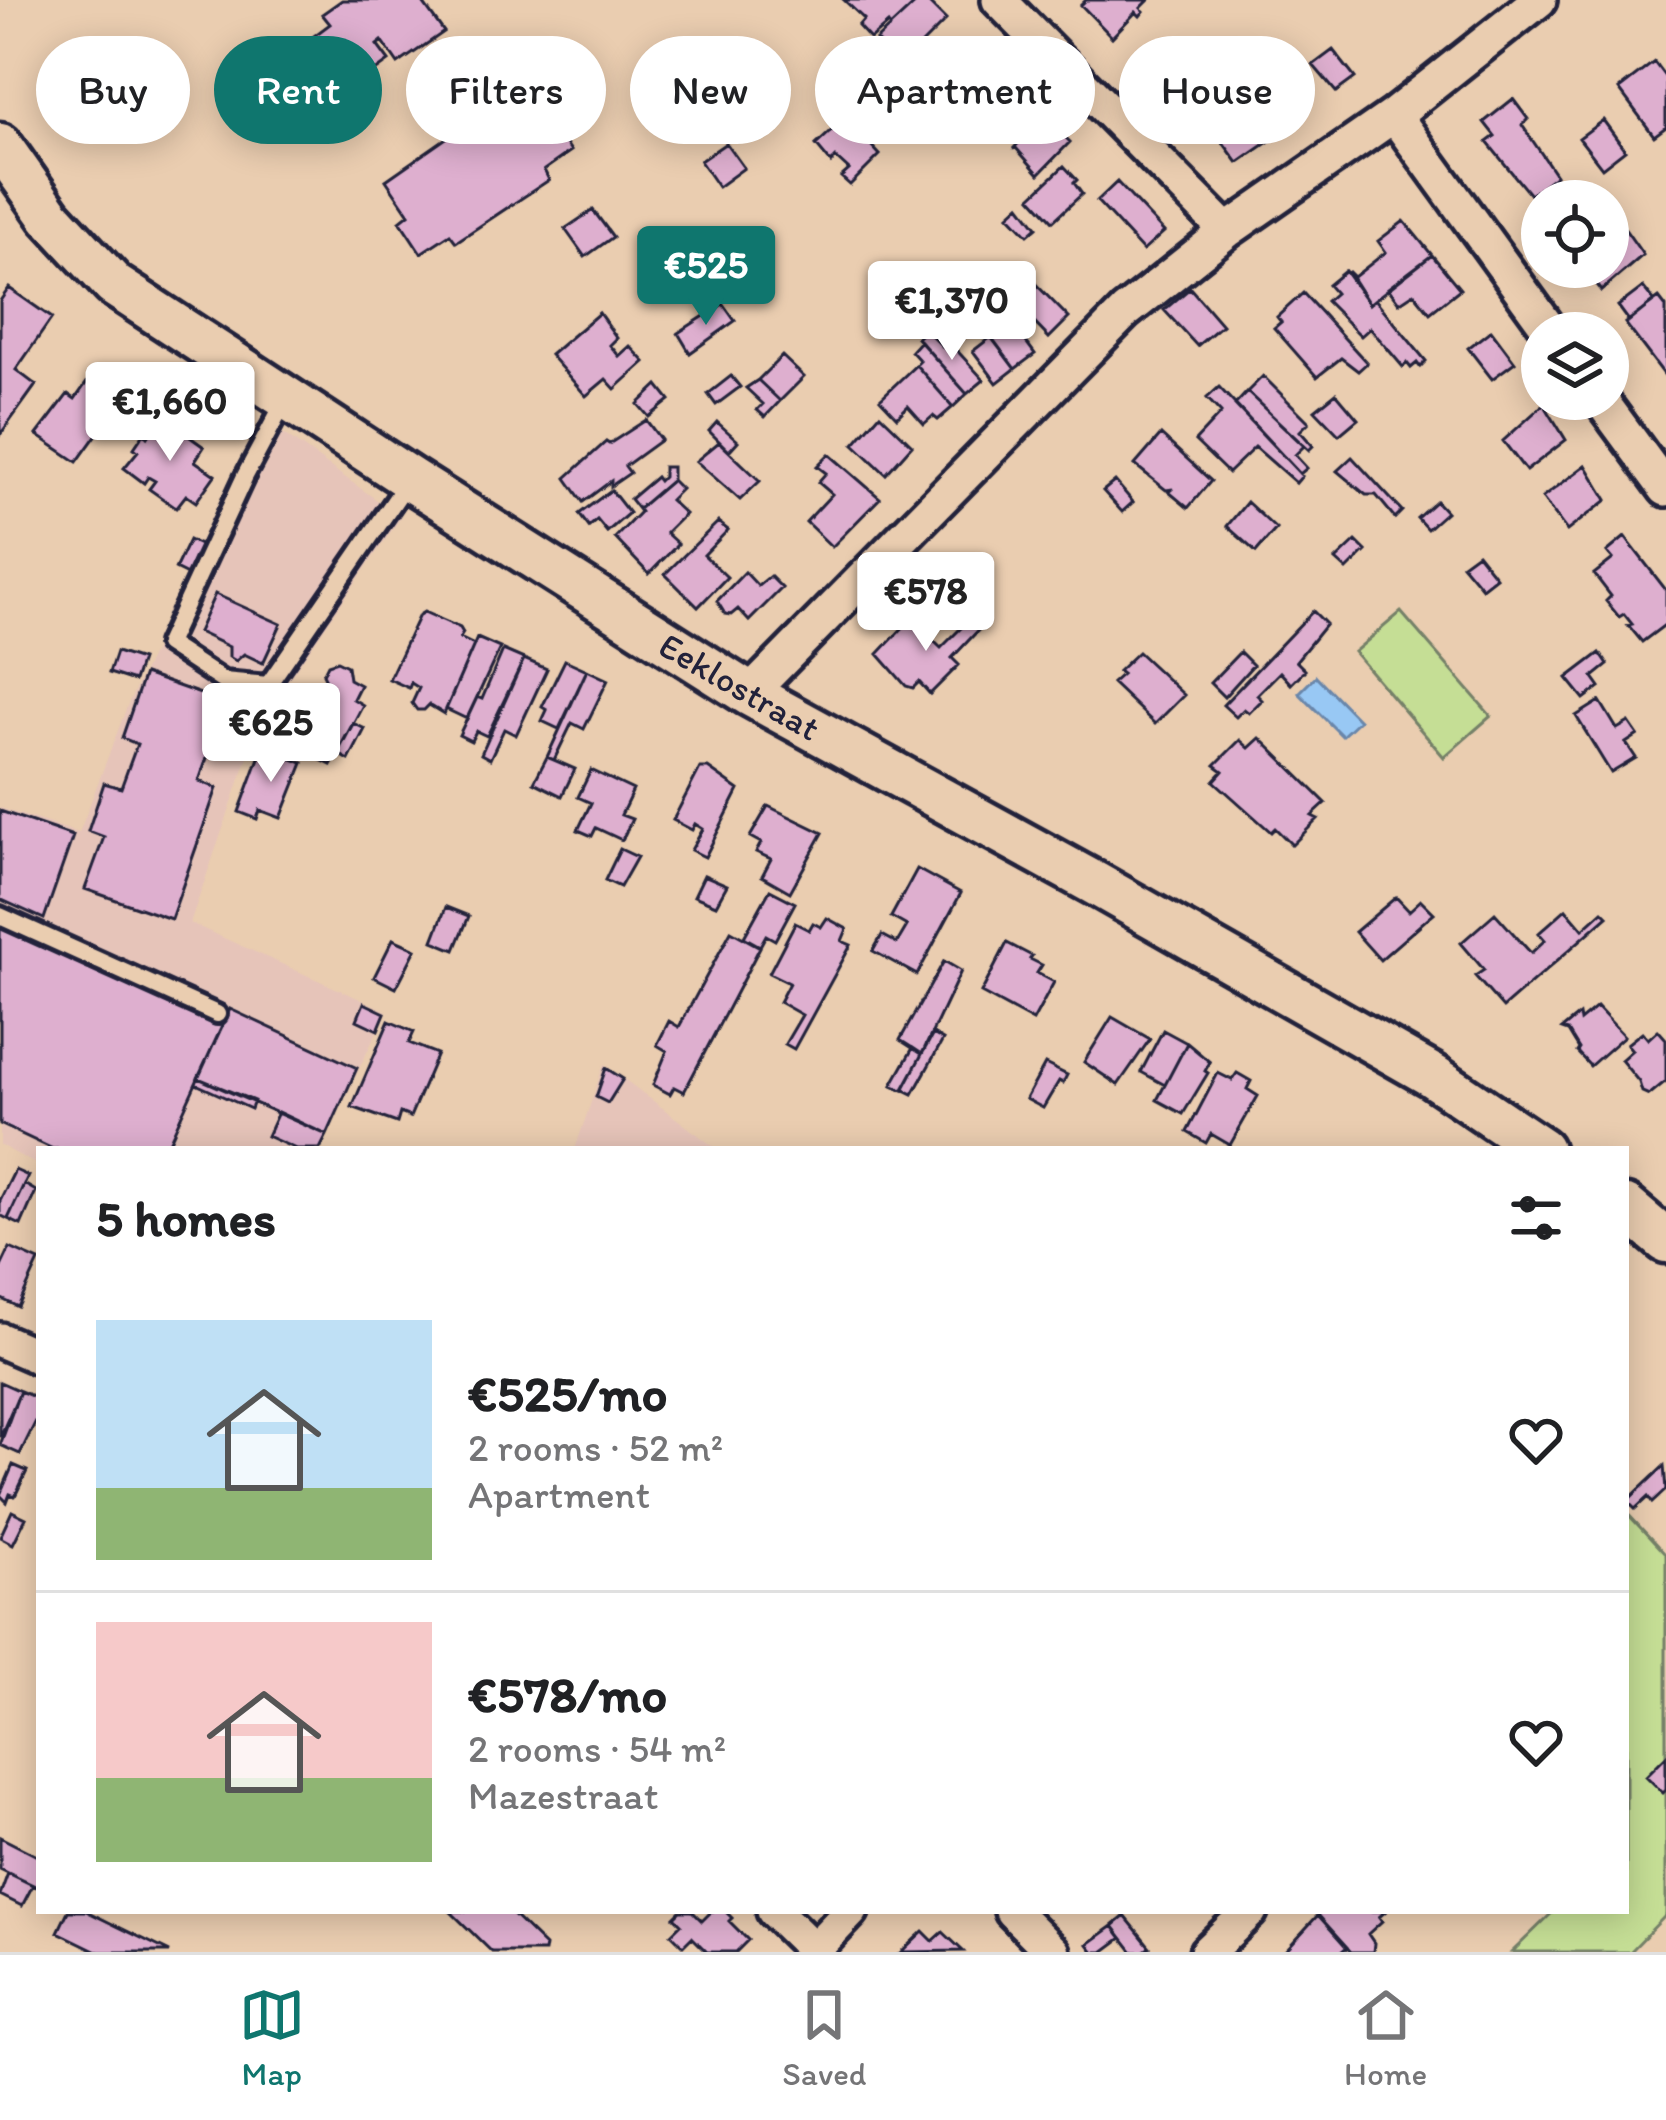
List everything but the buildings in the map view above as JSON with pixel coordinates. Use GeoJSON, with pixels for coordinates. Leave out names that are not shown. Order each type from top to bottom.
{"type":"FeatureCollection","features":[{"type":"Feature","properties":{"kind":"street"},"geometry":{"type":"LineString","coordinates":[[999,0],[1227,231]]}},
{"type":"Feature","properties":{"kind":"street"},"geometry":{"type":"LineString","coordinates":[[749,694],[1116,321],[1227,231],[1394,116],[1539,0]]}},
{"type":"Feature","properties":{"kind":"street"},"geometry":{"type":"LineString","coordinates":[[1394,116],[1537,312]]}},
{"type":"Feature","properties":{"kind":"street","name":"Eeklostraat"},"geometry":{"type":"LineString","coordinates":[[0,145],[50,216],[114,285],[410,479],[749,694],[1419,1068],[1536,1146]]}},
{"type":"Feature","properties":{"kind":"street"},"geometry":{"type":"LineString","coordinates":[[1615,420],[1666,489]]}},
{"type":"Feature","properties":{"kind":"street"},"geometry":{"type":"LineString","coordinates":[[1629,1210],[1666,1241]]}},
{"type":"Feature","properties":{"kind":"street"},"geometry":{"type":"LineString","coordinates":[[0,1340],[36,1356]]}},
{"type":"Feature","properties":{"kind":"street"},"geometry":{"type":"LineString","coordinates":[[777,1914],[813,1951],[848,1914]]}},
{"type":"Feature","properties":{"kind":"street"},"geometry":{"type":"LineString","coordinates":[[1015,1914],[1053,1952]]}},
{"type":"Feature","properties":{"kind":"street"},"geometry":{"type":"LineString","coordinates":[[1207,1952],[1247,1914]]}},
{"type":"Feature","properties":{"kind":"lane"},"geometry":{"type":"LineString","coordinates":[[287,397],[244,476],[167,644],[223,681],[268,685],[410,479]]}},
{"type":"Feature","properties":{"kind":"lane"},"geometry":{"type":"LineString","coordinates":[[0,916],[217,1014]]}},
{"type":"Feature","properties":{"kind":"shaded area"},"geometry":{"type":"Polygon","coordinates":[[[264,420],[401,517],[261,719],[190,923],[387,1011],[321,1146],[36,1146],[36,1164],[0,1145],[0,808],[79,833],[128,704],[264,420]]]}},
{"type":"Feature","properties":{"kind":"shaded area"},"geometry":{"type":"Polygon","coordinates":[[[604,1064],[713,1146],[576,1146],[604,1064]]]}},
{"type":"Feature","properties":{"kind":"green space"},"geometry":{"type":"Polygon","coordinates":[[[1401,612],[1491,716],[1444,757],[1354,652],[1401,612]]]}},
{"type":"Feature","properties":{"kind":"green space"},"geometry":{"type":"Polygon","coordinates":[[[1629,1515],[1666,1555],[1666,1915],[1630,1952],[1512,1952],[1551,1914],[1629,1914],[1629,1515]]]}},
{"type":"Feature","properties":{"kind":"water"},"geometry":{"type":"Polygon","coordinates":[[[1316,676],[1359,720],[1342,736],[1299,693],[1316,676]]]}}]}
